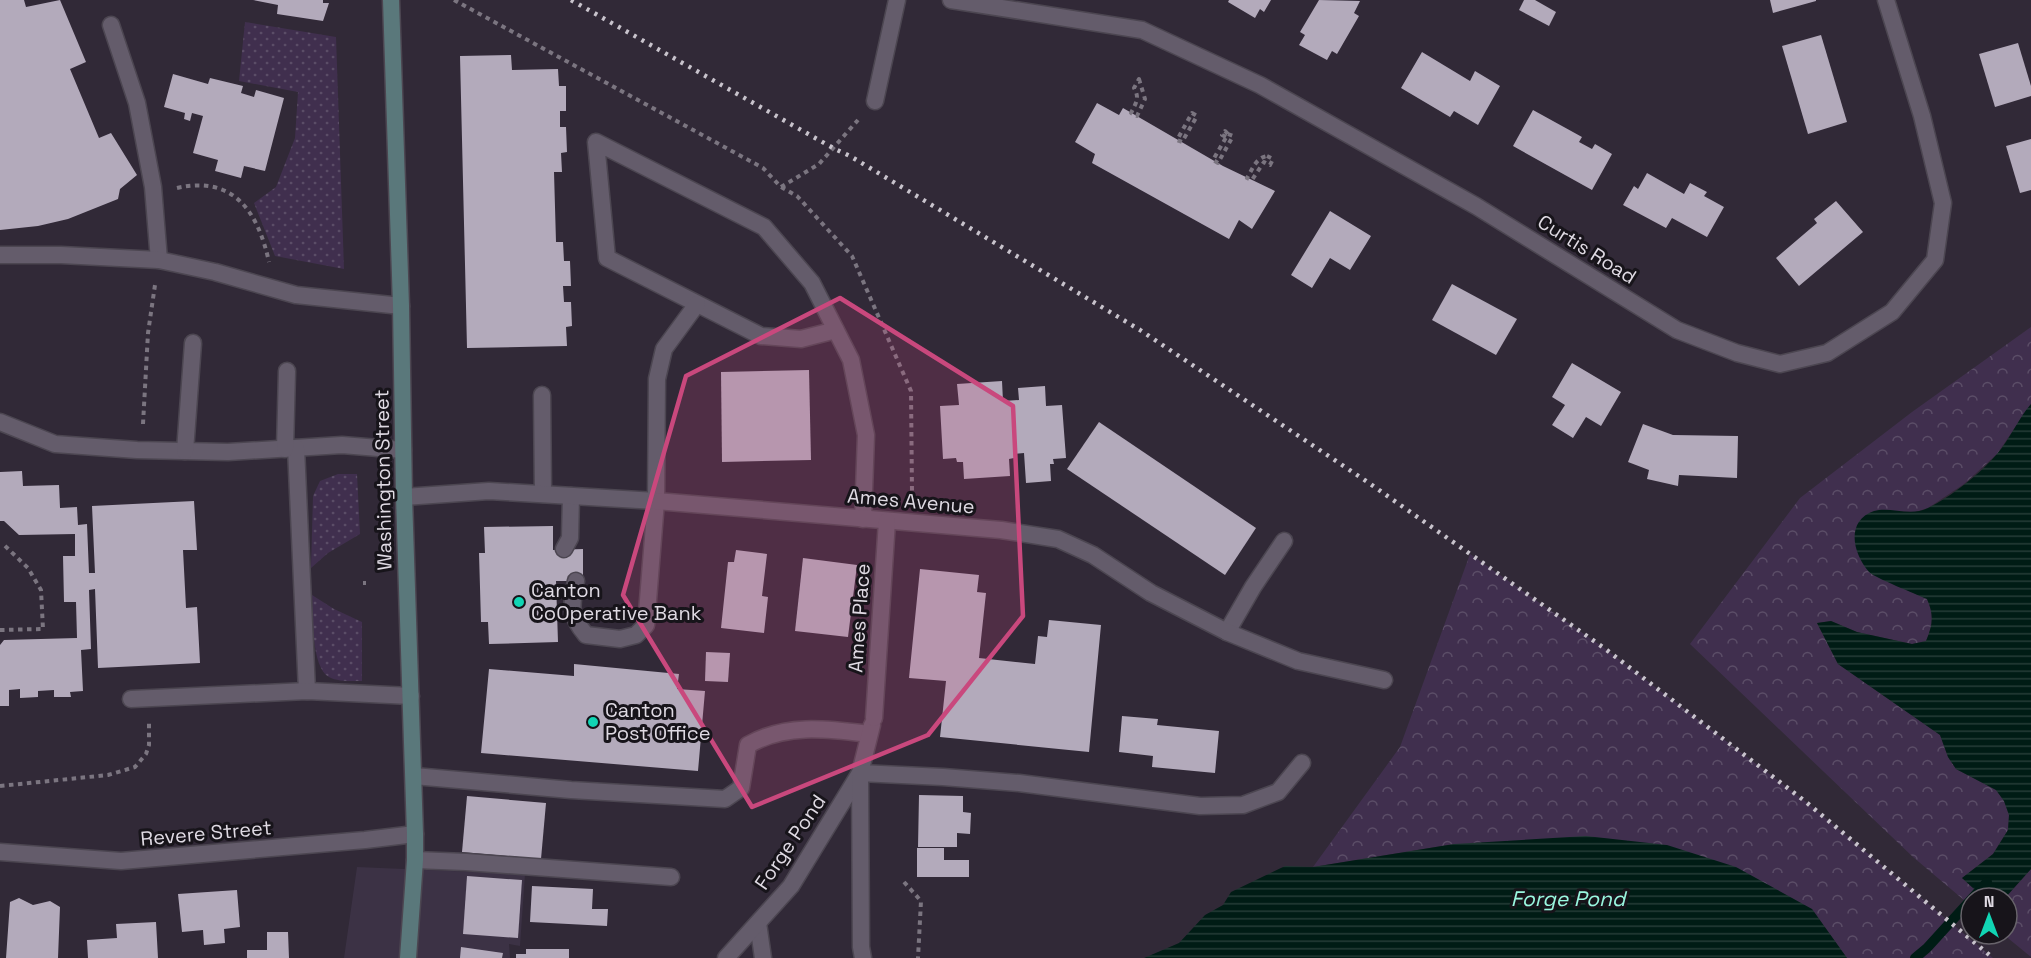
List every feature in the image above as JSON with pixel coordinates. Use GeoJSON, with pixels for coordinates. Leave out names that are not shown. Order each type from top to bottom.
{"type":"FeatureCollection","features":[{"type":"Feature","properties":{"kind":"main road","name":"Washington Street"},"geometry":{"type":"LineString","coordinates":[[391,0],[414,776],[415,860],[408,958]]}},
{"type":"Feature","properties":{"kind":"street"},"geometry":{"type":"LineString","coordinates":[[875,101],[897,0]]}},
{"type":"Feature","properties":{"kind":"street","name":"Curtis Road"},"geometry":{"type":"LineString","coordinates":[[951,0],[1142,30],[1260,85],[1476,206],[1677,330],[1737,353],[1780,364],[1827,353],[1892,312],[1935,260],[1943,203],[1922,116],[1886,0]]}},
{"type":"Feature","properties":{"kind":"street"},"geometry":{"type":"LineString","coordinates":[[111,25],[137,103],[153,194],[159,260]]}},
{"type":"Feature","properties":{"kind":"street"},"geometry":{"type":"LineString","coordinates":[[836,330],[801,339],[760,336],[607,258],[596,142],[764,227],[812,283],[836,330],[850,360],[866,435],[862,519]]}},
{"type":"Feature","properties":{"kind":"street"},"geometry":{"type":"LineString","coordinates":[[0,255],[61,255],[159,260],[215,272],[297,295],[401,306]]}},
{"type":"Feature","properties":{"kind":"street"},"geometry":{"type":"LineString","coordinates":[[570,581],[574,620],[586,634],[620,639],[636,635],[646,625],[656,501],[657,379],[664,349],[698,304]]}},
{"type":"Feature","properties":{"kind":"street"},"geometry":{"type":"LineString","coordinates":[[185,451],[193,343]]}},
{"type":"Feature","properties":{"kind":"street"},"geometry":{"type":"LineString","coordinates":[[287,371],[307,691]]}},
{"type":"Feature","properties":{"kind":"street"},"geometry":{"type":"LineString","coordinates":[[542,395],[543,494]]}},
{"type":"Feature","properties":{"kind":"street"},"geometry":{"type":"LineString","coordinates":[[0,422],[55,444],[137,450],[228,452],[342,446],[403,450]]}},
{"type":"Feature","properties":{"kind":"street","name":"Ames Avenue"},"geometry":{"type":"LineString","coordinates":[[404,497],[489,491],[656,501],[1001,530],[1058,539],[1093,555],[1151,593],[1227,632],[1298,661],[1384,680]]}},
{"type":"Feature","properties":{"kind":"street"},"geometry":{"type":"LineString","coordinates":[[570,546],[571,496]]}},
{"type":"Feature","properties":{"kind":"street","name":"Ames Place"},"geometry":{"type":"LineString","coordinates":[[874,717],[887,521]]}},
{"type":"Feature","properties":{"kind":"street"},"geometry":{"type":"LineString","coordinates":[[1227,632],[1253,587],[1284,541]]}},
{"type":"Feature","properties":{"kind":"street"},"geometry":{"type":"LineString","coordinates":[[130,699],[307,691],[411,696]]}},
{"type":"Feature","properties":{"kind":"street","name":"Forge Pond"},"geometry":{"type":"LineString","coordinates":[[863,958],[861,947],[860,773],[874,717]]}},
{"type":"Feature","properties":{"kind":"street"},"geometry":{"type":"LineString","coordinates":[[414,776],[571,790],[725,799],[741,788],[748,745],[755,741],[782,732],[821,728],[869,734]]}},
{"type":"Feature","properties":{"kind":"street"},"geometry":{"type":"LineString","coordinates":[[860,773],[1019,783],[1200,806],[1243,805],[1278,792],[1302,763]]}},
{"type":"Feature","properties":{"kind":"street","name":"Forge Pond"},"geometry":{"type":"LineString","coordinates":[[726,958],[790,886],[860,773]]}},
{"type":"Feature","properties":{"kind":"street","name":"Revere Street"},"geometry":{"type":"LineString","coordinates":[[0,852],[121,861],[415,834]]}},
{"type":"Feature","properties":{"kind":"street"},"geometry":{"type":"LineString","coordinates":[[415,860],[671,877]]}},
{"type":"Feature","properties":{"kind":"street"},"geometry":{"type":"LineString","coordinates":[[758,923],[763,958]]}},
{"type":"Feature","properties":{"kind":"path"},"geometry":{"type":"LineString","coordinates":[[1139,79],[1145,99],[1137,116],[1131,113],[1138,101],[1134,88],[1139,79]]}},
{"type":"Feature","properties":{"kind":"path"},"geometry":{"type":"LineString","coordinates":[[781,187],[819,164],[875,101]]}},
{"type":"Feature","properties":{"kind":"path"},"geometry":{"type":"LineString","coordinates":[[1191,115],[1197,116],[1182,142],[1177,140],[1191,115]]}},
{"type":"Feature","properties":{"kind":"path"},"geometry":{"type":"LineString","coordinates":[[1227,135],[1233,136],[1218,163],[1213,160],[1227,135]]}},
{"type":"Feature","properties":{"kind":"path"},"geometry":{"type":"LineString","coordinates":[[1267,156],[1273,159],[1270,165],[1264,162],[1252,180],[1247,178],[1261,157],[1267,156]]}},
{"type":"Feature","properties":{"kind":"path"},"geometry":{"type":"LineString","coordinates":[[153,194],[194,184],[209,185],[233,196],[248,208],[260,229],[276,289]]}},
{"type":"Feature","properties":{"kind":"path"},"geometry":{"type":"LineString","coordinates":[[143,428],[148,333],[159,260]]}},
{"type":"Feature","properties":{"kind":"path"},"geometry":{"type":"LineString","coordinates":[[0,630],[44,629],[41,590],[28,568],[3,544]]}},
{"type":"Feature","properties":{"kind":"path"},"geometry":{"type":"LineString","coordinates":[[0,786],[108,775],[135,766],[146,754],[149,745],[148,699]]}},
{"type":"Feature","properties":{"kind":"path"},"geometry":{"type":"LineString","coordinates":[[904,882],[921,901],[918,958]]}},
{"type":"Feature","properties":{"kind":"highlighted area"},"geometry":{"type":"Polygon","coordinates":[[[840,298],[1013,406],[1023,616],[928,735],[752,807],[623,595],[686,376],[840,298]]]}},
{"type":"Feature","properties":{"kind":"shaded area"},"geometry":{"type":"Polygon","coordinates":[[[357,867],[525,874],[520,946],[509,944],[510,958],[344,958],[357,867]]]}},
{"type":"Feature","properties":{"kind":"green space"},"geometry":{"type":"Polygon","coordinates":[[[245,22],[336,37],[344,269],[275,256],[254,203],[276,187],[295,138],[298,92],[239,81],[245,22]]]}},
{"type":"Feature","properties":{"kind":"green space"},"geometry":{"type":"Polygon","coordinates":[[[2031,327],[2031,404],[1997,454],[1964,484],[1928,508],[1915,512],[1875,511],[1870,573],[1927,599],[1932,620],[1926,641],[1912,644],[1857,632],[1831,621],[1817,623],[1838,664],[1940,735],[1948,757],[1956,769],[1996,790],[2004,801],[2009,815],[2008,830],[1993,854],[1962,878],[1971,886],[1959,886],[1959,896],[1913,857],[1690,644],[1800,498],[1912,412],[2031,327]]]}},
{"type":"Feature","properties":{"kind":"green space"},"geometry":{"type":"Polygon","coordinates":[[[338,474],[357,474],[360,534],[328,553],[311,568],[313,496],[320,481],[338,474]]]}},
{"type":"Feature","properties":{"kind":"green space"},"geometry":{"type":"Polygon","coordinates":[[[1470,554],[1604,648],[1806,802],[1959,930],[1959,946],[1979,946],[1993,958],[1847,958],[1812,909],[1454,844],[1313,867],[1400,747],[1470,554]]]}},
{"type":"Feature","properties":{"kind":"green space"},"geometry":{"type":"Polygon","coordinates":[[[312,595],[334,609],[362,622],[362,681],[337,680],[329,677],[323,671],[314,639],[312,595]]]}},
{"type":"Feature","properties":{"kind":"green space"},"geometry":{"type":"Polygon","coordinates":[[[2031,869],[2031,957],[2018,946],[2019,886],[2016,886],[2031,869]]]}},
{"type":"Feature","properties":{"kind":"water"},"geometry":{"type":"Polygon","coordinates":[[[2031,404],[2031,869],[2016,886],[1971,886],[1962,878],[1993,854],[2008,830],[2009,815],[2004,801],[1996,790],[1956,769],[1948,757],[1940,735],[1838,664],[1817,623],[1831,621],[1857,632],[1912,644],[1926,641],[1932,620],[1927,599],[1869,572],[1863,565],[1856,547],[1855,530],[1865,516],[1874,511],[1921,511],[1956,491],[1997,454],[2031,404]]]}},
{"type":"Feature","properties":{"kind":"water","name":"Forge Pond"},"geometry":{"type":"Polygon","coordinates":[[[1586,836],[1667,845],[1736,867],[1812,909],[1847,958],[1144,958],[1179,943],[1205,915],[1223,905],[1231,892],[1285,866],[1313,867],[1454,844],[1586,836]]]}},
{"type":"Feature","properties":{"kind":"building"},"geometry":{"type":"Polygon","coordinates":[[[0,0],[24,0],[26,7],[60,0],[86,62],[70,69],[99,138],[111,133],[137,175],[120,189],[118,199],[68,219],[38,226],[0,230],[0,0]]]}},
{"type":"Feature","properties":{"kind":"building"},"geometry":{"type":"Polygon","coordinates":[[[253,0],[323,0],[323,3],[329,3],[323,21],[277,14],[278,5],[253,0]]]}},
{"type":"Feature","properties":{"kind":"building"},"geometry":{"type":"Polygon","coordinates":[[[1229,0],[1271,0],[1264,12],[1260,9],[1255,18],[1228,2],[1229,0]]]}},
{"type":"Feature","properties":{"kind":"building"},"geometry":{"type":"Polygon","coordinates":[[[1319,0],[1360,1],[1354,13],[1359,16],[1337,54],[1332,51],[1327,60],[1299,45],[1305,35],[1300,32],[1319,0]]]}},
{"type":"Feature","properties":{"kind":"building"},"geometry":{"type":"Polygon","coordinates":[[[1524,0],[1535,0],[1556,12],[1549,26],[1519,10],[1524,0]]]}},
{"type":"Feature","properties":{"kind":"building"},"geometry":{"type":"Polygon","coordinates":[[[1770,0],[1816,0],[1816,1],[1773,13],[1770,0]]]}},
{"type":"Feature","properties":{"kind":"building"},"geometry":{"type":"Polygon","coordinates":[[[1821,35],[1847,122],[1808,134],[1782,46],[1821,35]]]}},
{"type":"Feature","properties":{"kind":"building"},"geometry":{"type":"Polygon","coordinates":[[[2018,43],[2031,86],[2031,96],[1995,107],[1979,54],[2018,43]]]}},
{"type":"Feature","properties":{"kind":"building"},"geometry":{"type":"Polygon","coordinates":[[[1422,52],[1470,81],[1475,71],[1500,86],[1478,125],[1454,111],[1450,117],[1401,88],[1422,52]]]}},
{"type":"Feature","properties":{"kind":"building"},"geometry":{"type":"Polygon","coordinates":[[[511,55],[512,70],[558,69],[559,86],[566,86],[566,111],[560,111],[560,127],[566,127],[567,152],[561,153],[562,172],[554,172],[556,242],[563,242],[564,261],[570,261],[571,286],[563,286],[564,302],[571,302],[572,326],[566,327],[567,346],[467,348],[460,56],[511,55]]]}},
{"type":"Feature","properties":{"kind":"building"},"geometry":{"type":"Polygon","coordinates":[[[173,74],[208,84],[210,78],[243,86],[241,93],[254,97],[256,90],[284,98],[265,171],[244,166],[241,178],[215,171],[218,160],[193,153],[203,116],[192,113],[190,121],[184,119],[185,113],[164,107],[173,74]]]}},
{"type":"Feature","properties":{"kind":"building"},"geometry":{"type":"Polygon","coordinates":[[[1097,103],[1119,115],[1123,108],[1223,166],[1275,191],[1252,229],[1239,220],[1229,239],[1092,163],[1095,154],[1075,142],[1097,103]]]}},
{"type":"Feature","properties":{"kind":"building"},"geometry":{"type":"Polygon","coordinates":[[[1533,110],[1582,137],[1579,142],[1592,149],[1595,144],[1612,154],[1592,190],[1513,146],[1533,110]]]}},
{"type":"Feature","properties":{"kind":"building"},"geometry":{"type":"Polygon","coordinates":[[[2031,139],[2031,190],[2020,193],[2006,146],[2031,139]]]}},
{"type":"Feature","properties":{"kind":"building"},"geometry":{"type":"Polygon","coordinates":[[[1647,173],[1684,194],[1690,183],[1707,192],[1704,196],[1724,207],[1707,237],[1672,218],[1666,228],[1623,205],[1634,186],[1638,189],[1647,173]]]}},
{"type":"Feature","properties":{"kind":"building"},"geometry":{"type":"Polygon","coordinates":[[[1836,201],[1863,232],[1799,286],[1776,258],[1817,223],[1814,219],[1836,201]]]}},
{"type":"Feature","properties":{"kind":"building"},"geometry":{"type":"Polygon","coordinates":[[[1330,211],[1371,236],[1350,270],[1330,258],[1312,288],[1291,275],[1330,211]]]}},
{"type":"Feature","properties":{"kind":"building"},"geometry":{"type":"Polygon","coordinates":[[[1452,284],[1517,319],[1496,355],[1432,320],[1452,284]]]}},
{"type":"Feature","properties":{"kind":"building"},"geometry":{"type":"Polygon","coordinates":[[[1572,363],[1621,392],[1601,426],[1586,417],[1573,438],[1552,425],[1565,405],[1552,397],[1572,363]]]}},
{"type":"Feature","properties":{"kind":"building"},"geometry":{"type":"Polygon","coordinates":[[[809,370],[811,460],[722,462],[721,372],[809,370]]]}},
{"type":"Feature","properties":{"kind":"building"},"geometry":{"type":"Polygon","coordinates":[[[1002,381],[1003,401],[1019,400],[1018,388],[1045,386],[1046,406],[1062,405],[1066,458],[1053,459],[1054,464],[1050,464],[1051,481],[1026,483],[1024,453],[1014,454],[1014,458],[1009,459],[1010,476],[964,479],[963,462],[957,462],[956,458],[943,459],[940,406],[959,405],[957,384],[1002,381]]]}},
{"type":"Feature","properties":{"kind":"building"},"geometry":{"type":"Polygon","coordinates":[[[1099,422],[1256,528],[1225,575],[1067,469],[1099,422]]]}},
{"type":"Feature","properties":{"kind":"building"},"geometry":{"type":"Polygon","coordinates":[[[1643,424],[1673,435],[1738,436],[1737,478],[1679,475],[1678,486],[1647,479],[1649,470],[1628,462],[1643,424]]]}},
{"type":"Feature","properties":{"kind":"building"},"geometry":{"type":"Polygon","coordinates":[[[22,471],[23,486],[59,485],[60,508],[77,507],[78,525],[87,524],[89,573],[95,573],[92,506],[194,501],[197,550],[183,550],[186,608],[197,607],[200,663],[98,668],[95,589],[89,590],[91,649],[81,650],[83,691],[70,692],[71,697],[54,697],[54,690],[38,691],[38,697],[20,698],[20,689],[9,690],[9,706],[0,706],[0,645],[4,640],[77,638],[76,602],[64,602],[63,556],[75,556],[75,534],[19,535],[4,521],[0,521],[0,472],[22,471]]]}},
{"type":"Feature","properties":{"kind":"building","name":"Canton CoOperative Bank"},"geometry":{"type":"Polygon","coordinates":[[[553,526],[553,550],[583,549],[583,581],[556,581],[558,642],[489,644],[488,622],[481,622],[479,553],[485,553],[484,527],[553,526]]]}},
{"type":"Feature","properties":{"kind":"building"},"geometry":{"type":"Polygon","coordinates":[[[736,550],[767,554],[762,596],[768,597],[764,633],[721,628],[728,562],[734,562],[736,550]]]}},
{"type":"Feature","properties":{"kind":"building"},"geometry":{"type":"Polygon","coordinates":[[[803,558],[857,565],[848,637],[795,631],[803,558]]]}},
{"type":"Feature","properties":{"kind":"building"},"geometry":{"type":"Polygon","coordinates":[[[920,569],[979,575],[977,592],[986,593],[979,658],[1035,664],[1038,636],[1047,637],[1049,620],[1101,625],[1089,752],[940,737],[946,681],[909,678],[920,569]]]}},
{"type":"Feature","properties":{"kind":"building"},"geometry":{"type":"Polygon","coordinates":[[[706,652],[730,653],[728,682],[705,681],[706,652]]]}},
{"type":"Feature","properties":{"kind":"building","name":"Canton Post Office"},"geometry":{"type":"Polygon","coordinates":[[[574,664],[679,674],[677,689],[705,691],[698,771],[481,753],[489,669],[574,676],[574,664]]]}},
{"type":"Feature","properties":{"kind":"building"},"geometry":{"type":"Polygon","coordinates":[[[1122,716],[1158,719],[1157,725],[1219,731],[1215,773],[1152,767],[1153,756],[1119,752],[1122,716]]]}},
{"type":"Feature","properties":{"kind":"building"},"geometry":{"type":"Polygon","coordinates":[[[919,795],[963,796],[963,812],[971,813],[970,834],[957,833],[957,847],[918,847],[919,795]]]}},
{"type":"Feature","properties":{"kind":"building"},"geometry":{"type":"Polygon","coordinates":[[[467,796],[546,803],[541,859],[462,852],[467,796]]]}},
{"type":"Feature","properties":{"kind":"building"},"geometry":{"type":"Polygon","coordinates":[[[917,848],[944,848],[944,860],[969,860],[969,877],[917,877],[917,848]]]}},
{"type":"Feature","properties":{"kind":"building"},"geometry":{"type":"Polygon","coordinates":[[[467,876],[522,880],[518,938],[463,934],[467,876]]]}},
{"type":"Feature","properties":{"kind":"building"},"geometry":{"type":"Polygon","coordinates":[[[532,886],[593,889],[592,909],[608,909],[607,926],[530,922],[532,886]]]}},
{"type":"Feature","properties":{"kind":"building"},"geometry":{"type":"Polygon","coordinates":[[[237,890],[240,927],[224,929],[225,943],[204,945],[203,930],[182,932],[178,894],[237,890]]]}},
{"type":"Feature","properties":{"kind":"building"},"geometry":{"type":"Polygon","coordinates":[[[19,898],[33,905],[50,901],[60,907],[58,958],[6,958],[10,902],[19,898]]]}},
{"type":"Feature","properties":{"kind":"building"},"geometry":{"type":"Polygon","coordinates":[[[156,922],[158,958],[88,958],[87,940],[117,938],[116,924],[156,922]]]}},
{"type":"Feature","properties":{"kind":"building"},"geometry":{"type":"Polygon","coordinates":[[[267,932],[288,932],[289,958],[247,958],[247,950],[267,950],[267,932]]]}},
{"type":"Feature","properties":{"kind":"building"},"geometry":{"type":"Polygon","coordinates":[[[461,947],[503,953],[502,958],[460,958],[461,947]]]}},
{"type":"Feature","properties":{"kind":"building"},"geometry":{"type":"Polygon","coordinates":[[[526,949],[569,949],[569,958],[516,958],[516,954],[526,954],[526,949]]]}},
{"type":"Feature","properties":{"kind":"waterway"},"geometry":{"type":"LineString","coordinates":[[1915,958],[1927,948],[1987,882]]}},
{"type":"Feature","properties":{"kind":"railway"},"geometry":{"type":"LineString","coordinates":[[571,0],[850,156],[1140,330],[1369,483],[1604,648],[1806,802],[1993,958]]}},
{"type":"Feature","properties":{"kind":"place","name":"Canton CoOperative Bank"},"geometry":{"type":"Point","coordinates":[519,602]}},
{"type":"Feature","properties":{"kind":"place","name":"Canton Post Office"},"geometry":{"type":"Point","coordinates":[593,722]}}]}
